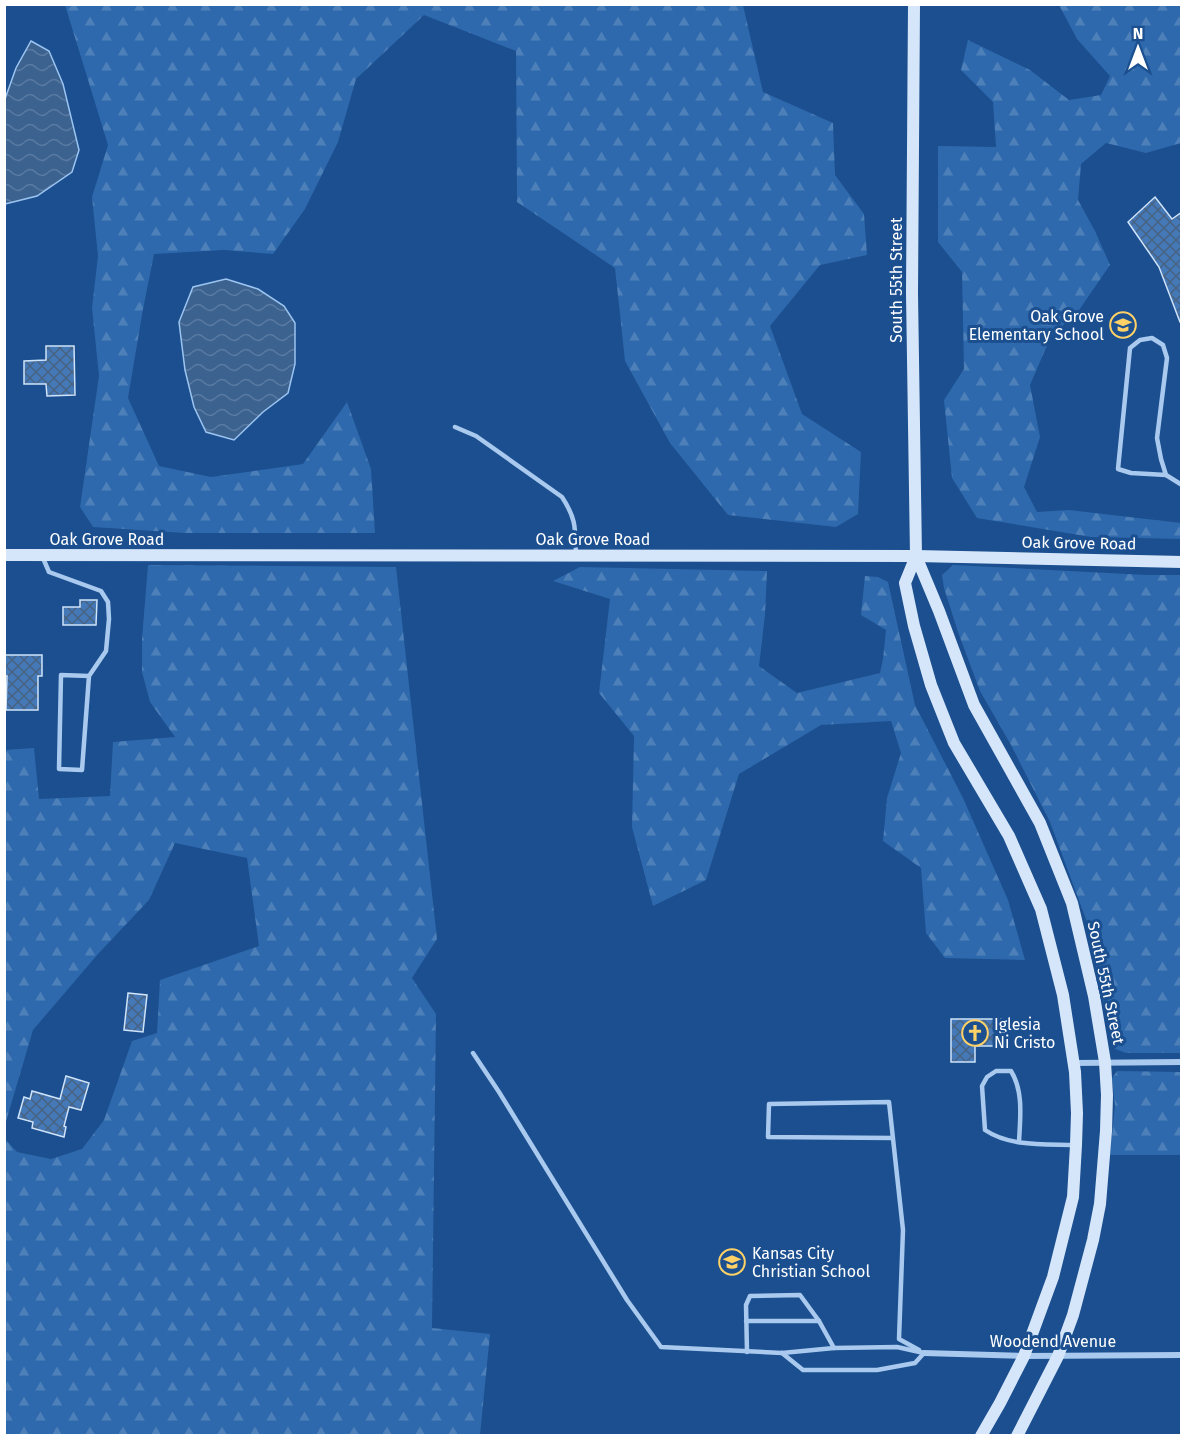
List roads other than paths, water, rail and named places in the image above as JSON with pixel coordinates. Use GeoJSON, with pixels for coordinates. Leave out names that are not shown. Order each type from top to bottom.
{"type":"FeatureCollection","features":[{"type":"Feature","properties":{"kind":"street","name":"South 55th Street"},"geometry":{"type":"LineString","coordinates":[[914,4],[912,293],[916,556],[974,705],[1040,823],[1072,903],[1094,996],[1105,1062],[1106,1131],[1100,1204],[1082,1287],[1058,1356],[1017,1436]]}},
{"type":"Feature","properties":{"kind":"street","name":"Oak Grove Road"},"geometry":{"type":"LineString","coordinates":[[4,555],[916,556],[1182,562]]}},
{"type":"Feature","properties":{"kind":"street","name":"South 55th Street"},"geometry":{"type":"LineString","coordinates":[[916,556],[905,583],[930,685],[954,743],[1009,837],[1041,909],[1063,995],[1074,1063],[1077,1103],[1073,1197],[1053,1276],[1024,1356],[981,1436]]}},
{"type":"Feature","properties":{"kind":"street"},"geometry":{"type":"LineString","coordinates":[[1074,1063],[1182,1062]]}},
{"type":"Feature","properties":{"kind":"street","name":"Woodend Avenue"},"geometry":{"type":"LineString","coordinates":[[924,1353],[1024,1356],[1182,1355]]}},
{"type":"Feature","properties":{"kind":"lane"},"geometry":{"type":"LineString","coordinates":[[1166,475],[1157,438],[1167,358],[1163,345],[1152,338],[1140,340],[1130,348],[1118,468],[1131,473],[1166,475],[1182,485]]}},
{"type":"Feature","properties":{"kind":"lane"},"geometry":{"type":"LineString","coordinates":[[455,427],[476,436],[562,497],[572,512],[574,520],[576,556]]}},
{"type":"Feature","properties":{"kind":"lane"},"geometry":{"type":"LineString","coordinates":[[42,555],[49,572],[101,591],[108,603],[109,619],[105,651],[89,676],[82,770],[59,769],[61,675],[89,676]]}},
{"type":"Feature","properties":{"kind":"lane"},"geometry":{"type":"LineString","coordinates":[[473,1053],[530,1140],[627,1300],[661,1347],[782,1353],[834,1348],[897,1347],[924,1353]]}},
{"type":"Feature","properties":{"kind":"lane"},"geometry":{"type":"LineString","coordinates":[[1019,1142],[1021,1105],[1017,1080],[1011,1071],[996,1071],[987,1077],[982,1086],[985,1130],[994,1136],[1019,1142],[1076,1145]]}},
{"type":"Feature","properties":{"kind":"lane"},"geometry":{"type":"LineString","coordinates":[[893,1138],[768,1137],[769,1104],[890,1102],[903,1230],[899,1339],[924,1353]]}},
{"type":"Feature","properties":{"kind":"lane"},"geometry":{"type":"LineString","coordinates":[[747,1352],[746,1305],[750,1296],[800,1295],[819,1321],[834,1348]]}},
{"type":"Feature","properties":{"kind":"lane"},"geometry":{"type":"LineString","coordinates":[[746,1321],[819,1321]]}},
{"type":"Feature","properties":{"kind":"lane"},"geometry":{"type":"LineString","coordinates":[[782,1353],[803,1370],[877,1370],[915,1363],[924,1353]]}},
{"type":"Feature","properties":{"kind":"water"},"geometry":{"type":"Polygon","coordinates":[[[31,41],[49,51],[63,84],[79,150],[72,172],[37,196],[5,204],[5,99],[16,68],[31,41]]]}},
{"type":"Feature","properties":{"kind":"water"},"geometry":{"type":"Polygon","coordinates":[[[226,279],[258,289],[284,306],[295,323],[295,364],[288,393],[263,412],[234,440],[206,432],[194,407],[185,370],[179,322],[193,287],[226,279]]]}},
{"type":"Feature","properties":{"kind":"place","name":"Oak Grove Elementary School"},"geometry":{"type":"Point","coordinates":[1123,325]}},
{"type":"Feature","properties":{"kind":"place","name":"Iglesia Ni Cristo"},"geometry":{"type":"Point","coordinates":[975,1033]}},
{"type":"Feature","properties":{"kind":"place","name":"Kansas City Christian School"},"geometry":{"type":"Point","coordinates":[732,1262]}}]}
